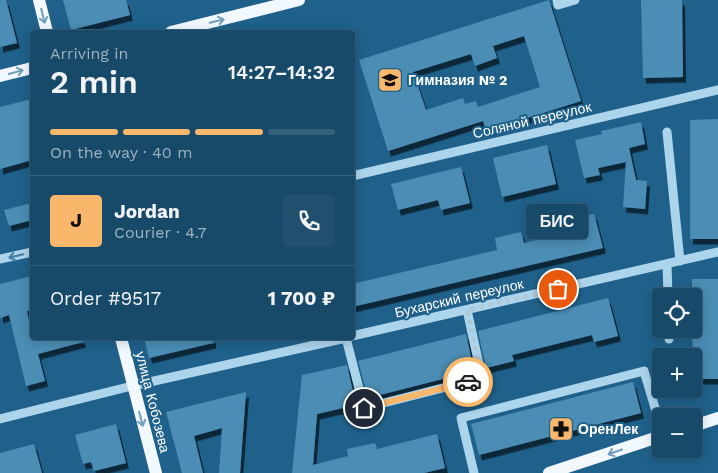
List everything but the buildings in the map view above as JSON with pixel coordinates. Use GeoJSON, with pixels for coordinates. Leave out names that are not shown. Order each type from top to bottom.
{"type":"FeatureCollection","features":[{"type":"Feature","properties":{"kind":"main road"},"geometry":{"type":"LineString","coordinates":[[39,0],[46,30]]}},
{"type":"Feature","properties":{"kind":"main road"},"geometry":{"type":"LineString","coordinates":[[179,30],[299,0]]}},
{"type":"Feature","properties":{"kind":"main road"},"geometry":{"type":"LineString","coordinates":[[0,76],[30,68]]}},
{"type":"Feature","properties":{"kind":"main road","name":"улица Кобозева"},"geometry":{"type":"LineString","coordinates":[[121,340],[156,473]]}},
{"type":"Feature","properties":{"kind":"main road"},"geometry":{"type":"LineString","coordinates":[[702,423],[718,418]]}},
{"type":"Feature","properties":{"kind":"main road"},"geometry":{"type":"LineString","coordinates":[[549,473],[652,439]]}},
{"type":"Feature","properties":{"kind":"street"},"geometry":{"type":"LineString","coordinates":[[557,0],[558,5],[575,0]]}},
{"type":"Feature","properties":{"kind":"street","name":"Соляной переулок"},"geometry":{"type":"LineString","coordinates":[[355,175],[718,90]]}},
{"type":"Feature","properties":{"kind":"street"},"geometry":{"type":"LineString","coordinates":[[667,132],[680,261]]}},
{"type":"Feature","properties":{"kind":"street"},"geometry":{"type":"LineString","coordinates":[[0,260],[30,252]]}},
{"type":"Feature","properties":{"kind":"street","name":"Бухарский переулок"},"geometry":{"type":"LineString","coordinates":[[355,335],[718,252]]}},
{"type":"Feature","properties":{"kind":"street"},"geometry":{"type":"LineString","coordinates":[[667,264],[668,288]]}},
{"type":"Feature","properties":{"kind":"street"},"geometry":{"type":"LineString","coordinates":[[347,340],[364,408],[482,378],[467,310]]}},
{"type":"Feature","properties":{"kind":"street"},"geometry":{"type":"LineString","coordinates":[[0,419],[132,386],[337,340]]}},
{"type":"Feature","properties":{"kind":"street"},"geometry":{"type":"LineString","coordinates":[[474,473],[461,418],[644,372],[655,408]]}},
{"type":"Feature","properties":{"kind":"way so far"},"geometry":{"type":"LineString","coordinates":[[468,382],[482,378],[467,310],[558,289]]}},
{"type":"Feature","properties":{"kind":"place","name":"Гимназия № 2"},"geometry":{"type":"Point","coordinates":[390,80]}},
{"type":"Feature","properties":{"kind":"place","name":"БИС"},"geometry":{"type":"Point","coordinates":[558,289]}},
{"type":"Feature","properties":{"kind":"place","name":"ОренЛек"},"geometry":{"type":"Point","coordinates":[561,429]}},
{"type":"Feature","properties":{"kind":"route"},"geometry":{"type":"LineString","coordinates":[[364,408],[468,382]]}}]}
